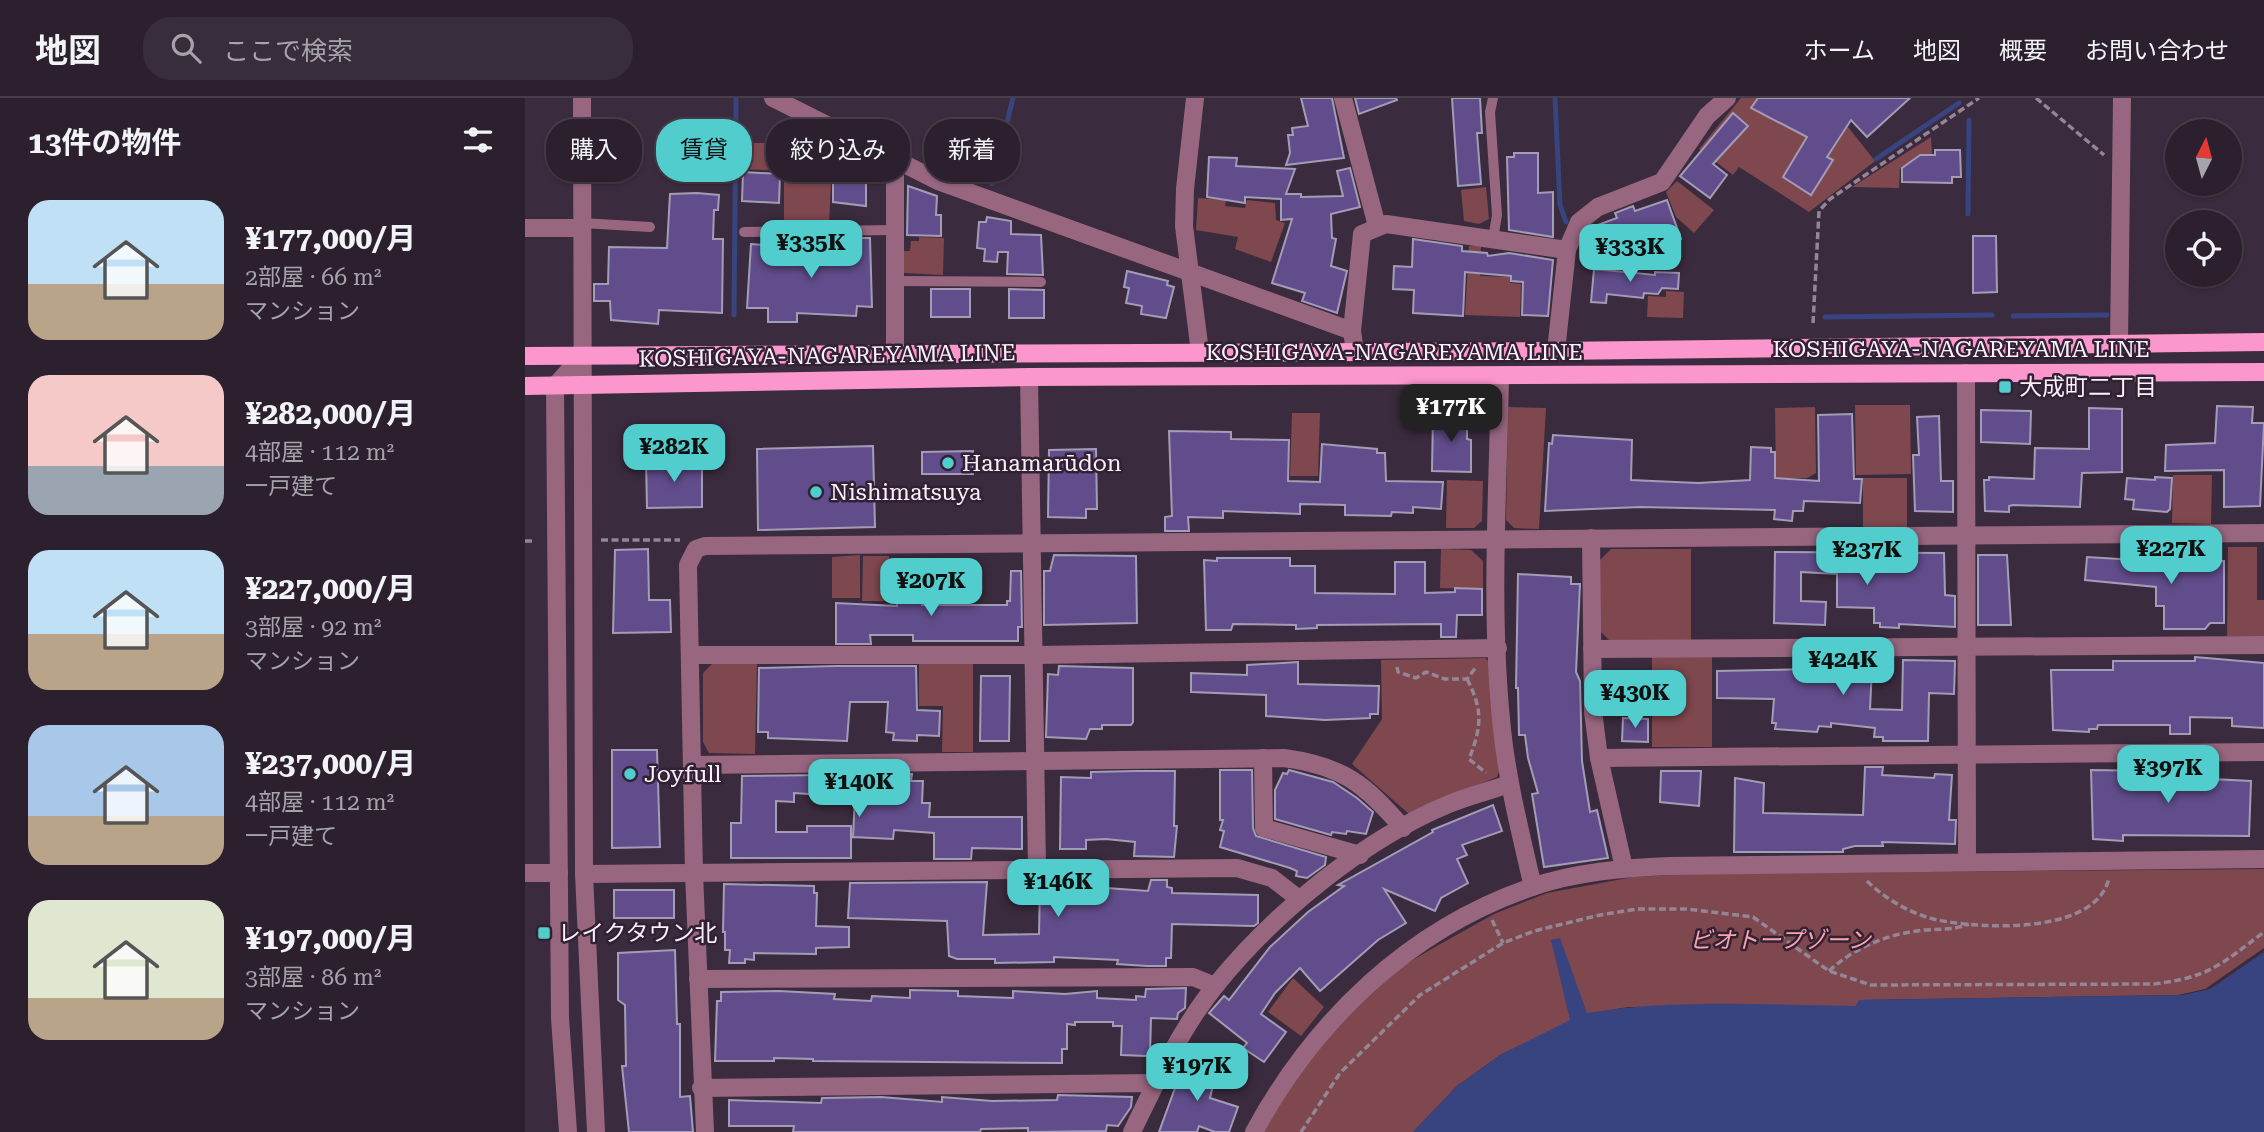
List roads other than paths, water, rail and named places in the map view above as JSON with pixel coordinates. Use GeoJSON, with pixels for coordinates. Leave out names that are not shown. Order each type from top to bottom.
{"type":"FeatureCollection","features":[{"type":"Feature","properties":{"kind":"main road","name":"KOSHIGAYA-NAGAREYAMA LINE"},"geometry":{"type":"LineString","coordinates":[[525,356],[1556,351],[2264,342]]}},
{"type":"Feature","properties":{"kind":"main road","name":"KOSHIGAYA-NAGAREYAMA LINE"},"geometry":{"type":"LineString","coordinates":[[525,386],[1029,377],[2264,372]]}},
{"type":"Feature","properties":{"kind":"street"},"geometry":{"type":"LineString","coordinates":[[582,98],[584,874],[596,1132]]}},
{"type":"Feature","properties":{"kind":"street"},"geometry":{"type":"LineString","coordinates":[[773,98],[814,119]]}},
{"type":"Feature","properties":{"kind":"street"},"geometry":{"type":"LineString","coordinates":[[1195,98],[1185,189],[1184,226],[1200,352]]}},
{"type":"Feature","properties":{"kind":"street"},"geometry":{"type":"LineString","coordinates":[[1343,98],[1377,226]]}},
{"type":"Feature","properties":{"kind":"street"},"geometry":{"type":"LineString","coordinates":[[1556,351],[1567,250],[1579,222],[1598,208],[1662,182],[1707,116],[1727,98]]}},
{"type":"Feature","properties":{"kind":"street"},"geometry":{"type":"LineString","coordinates":[[2119,343],[2122,98]]}},
{"type":"Feature","properties":{"kind":"street"},"geometry":{"type":"LineString","coordinates":[[910,167],[938,181],[1190,275],[1352,331]]}},
{"type":"Feature","properties":{"kind":"street"},"geometry":{"type":"LineString","coordinates":[[895,182],[895,355]]}},
{"type":"Feature","properties":{"kind":"street"},"geometry":{"type":"LineString","coordinates":[[1355,352],[1352,331],[1362,234],[1377,226],[1386,224],[1567,250]]}},
{"type":"Feature","properties":{"kind":"street"},"geometry":{"type":"LineString","coordinates":[[525,228],[582,225]]}},
{"type":"Feature","properties":{"kind":"street"},"geometry":{"type":"LineString","coordinates":[[568,1132],[561,1018],[555,386],[582,356]]}},
{"type":"Feature","properties":{"kind":"street"},"geometry":{"type":"LineString","coordinates":[[1966,373],[1968,861]]}},
{"type":"Feature","properties":{"kind":"street"},"geometry":{"type":"LineString","coordinates":[[1500,376],[1498,648],[1503,778],[1533,887]]}},
{"type":"Feature","properties":{"kind":"street"},"geometry":{"type":"LineString","coordinates":[[1029,377],[1034,543],[1037,868]]}},
{"type":"Feature","properties":{"kind":"street"},"geometry":{"type":"LineString","coordinates":[[705,1132],[701,1088],[694,873],[692,655],[688,565],[694,552],[705,546],[2264,533]]}},
{"type":"Feature","properties":{"kind":"street"},"geometry":{"type":"LineString","coordinates":[[1591,538],[1593,711],[1599,758],[1624,868]]}},
{"type":"Feature","properties":{"kind":"street"},"geometry":{"type":"LineString","coordinates":[[1592,649],[2264,645]]}},
{"type":"Feature","properties":{"kind":"street"},"geometry":{"type":"LineString","coordinates":[[692,655],[1034,655],[1498,648]]}},
{"type":"Feature","properties":{"kind":"street"},"geometry":{"type":"LineString","coordinates":[[1599,758],[2264,752]]}},
{"type":"Feature","properties":{"kind":"street"},"geometry":{"type":"LineString","coordinates":[[693,765],[1263,758],[1314,762],[1346,773],[1375,796],[1403,828]]}},
{"type":"Feature","properties":{"kind":"street"},"geometry":{"type":"LineString","coordinates":[[1263,758],[1264,828],[1360,855]]}},
{"type":"Feature","properties":{"kind":"street"},"geometry":{"type":"LineString","coordinates":[[1132,1132],[1155,1083],[1215,986],[1299,899],[1403,828],[1503,778]]}},
{"type":"Feature","properties":{"kind":"street"},"geometry":{"type":"LineString","coordinates":[[1254,1132],[1278,1088],[1338,1012],[1374,977],[1486,907],[1533,887],[1624,868],[1867,862],[2264,859]]}},
{"type":"Feature","properties":{"kind":"street"},"geometry":{"type":"LineString","coordinates":[[584,874],[1237,867],[1272,878],[1299,899]]}},
{"type":"Feature","properties":{"kind":"street"},"geometry":{"type":"LineString","coordinates":[[525,873],[559,873]]}},
{"type":"Feature","properties":{"kind":"street"},"geometry":{"type":"LineString","coordinates":[[698,979],[1193,977],[1215,986]]}},
{"type":"Feature","properties":{"kind":"street"},"geometry":{"type":"LineString","coordinates":[[701,1088],[1155,1083]]}},
{"type":"Feature","properties":{"kind":"lane"},"geometry":{"type":"LineString","coordinates":[[1493,98],[1490,112],[1497,215],[1493,239]]}},
{"type":"Feature","properties":{"kind":"lane"},"geometry":{"type":"LineString","coordinates":[[582,225],[650,227]]}},
{"type":"Feature","properties":{"kind":"lane"},"geometry":{"type":"LineString","coordinates":[[744,232],[895,230]]}},
{"type":"Feature","properties":{"kind":"lane"},"geometry":{"type":"LineString","coordinates":[[895,281],[1041,282]]}},
{"type":"Feature","properties":{"kind":"water"},"geometry":{"type":"Polygon","coordinates":[[[1560,938],[1587,1013],[1687,1004],[1856,1006],[1859,1000],[2183,995],[2210,989],[2264,952],[2264,1132],[1413,1132],[1457,1086],[1500,1055],[1570,1020],[1551,940],[1560,938]]]}},
{"type":"Feature","properties":{"kind":"waterway"},"geometry":{"type":"LineString","coordinates":[[992,184],[1013,98]]}},
{"type":"Feature","properties":{"kind":"waterway"},"geometry":{"type":"LineString","coordinates":[[1555,98],[1560,205],[1566,222]]}},
{"type":"Feature","properties":{"kind":"waterway"},"geometry":{"type":"LineString","coordinates":[[734,315],[736,100]]}},
{"type":"Feature","properties":{"kind":"waterway"},"geometry":{"type":"LineString","coordinates":[[1876,159],[1959,103]]}},
{"type":"Feature","properties":{"kind":"waterway"},"geometry":{"type":"LineString","coordinates":[[1968,214],[1969,120]]}},
{"type":"Feature","properties":{"kind":"waterway"},"geometry":{"type":"LineString","coordinates":[[1825,317],[1992,315]]}},
{"type":"Feature","properties":{"kind":"waterway"},"geometry":{"type":"LineString","coordinates":[[2013,316],[2107,315]]}},
{"type":"Feature","properties":{"kind":"place","name":"大成町二丁目"},"geometry":{"type":"Point","coordinates":[2005,387]}},
{"type":"Feature","properties":{"kind":"place","name":"Hanamarūdon"},"geometry":{"type":"Point","coordinates":[948,463]}},
{"type":"Feature","properties":{"kind":"place","name":"Nishimatsuya"},"geometry":{"type":"Point","coordinates":[816,492]}},
{"type":"Feature","properties":{"kind":"place","name":"Joyfull"},"geometry":{"type":"Point","coordinates":[630,774]}},
{"type":"Feature","properties":{"kind":"place","name":"レイクタウン北"},"geometry":{"type":"Point","coordinates":[544,933]}},
{"type":"Feature","properties":{"kind":"park label","name":"ビオトープゾーン"},"geometry":{"type":"Point","coordinates":[1780,940]}}]}
